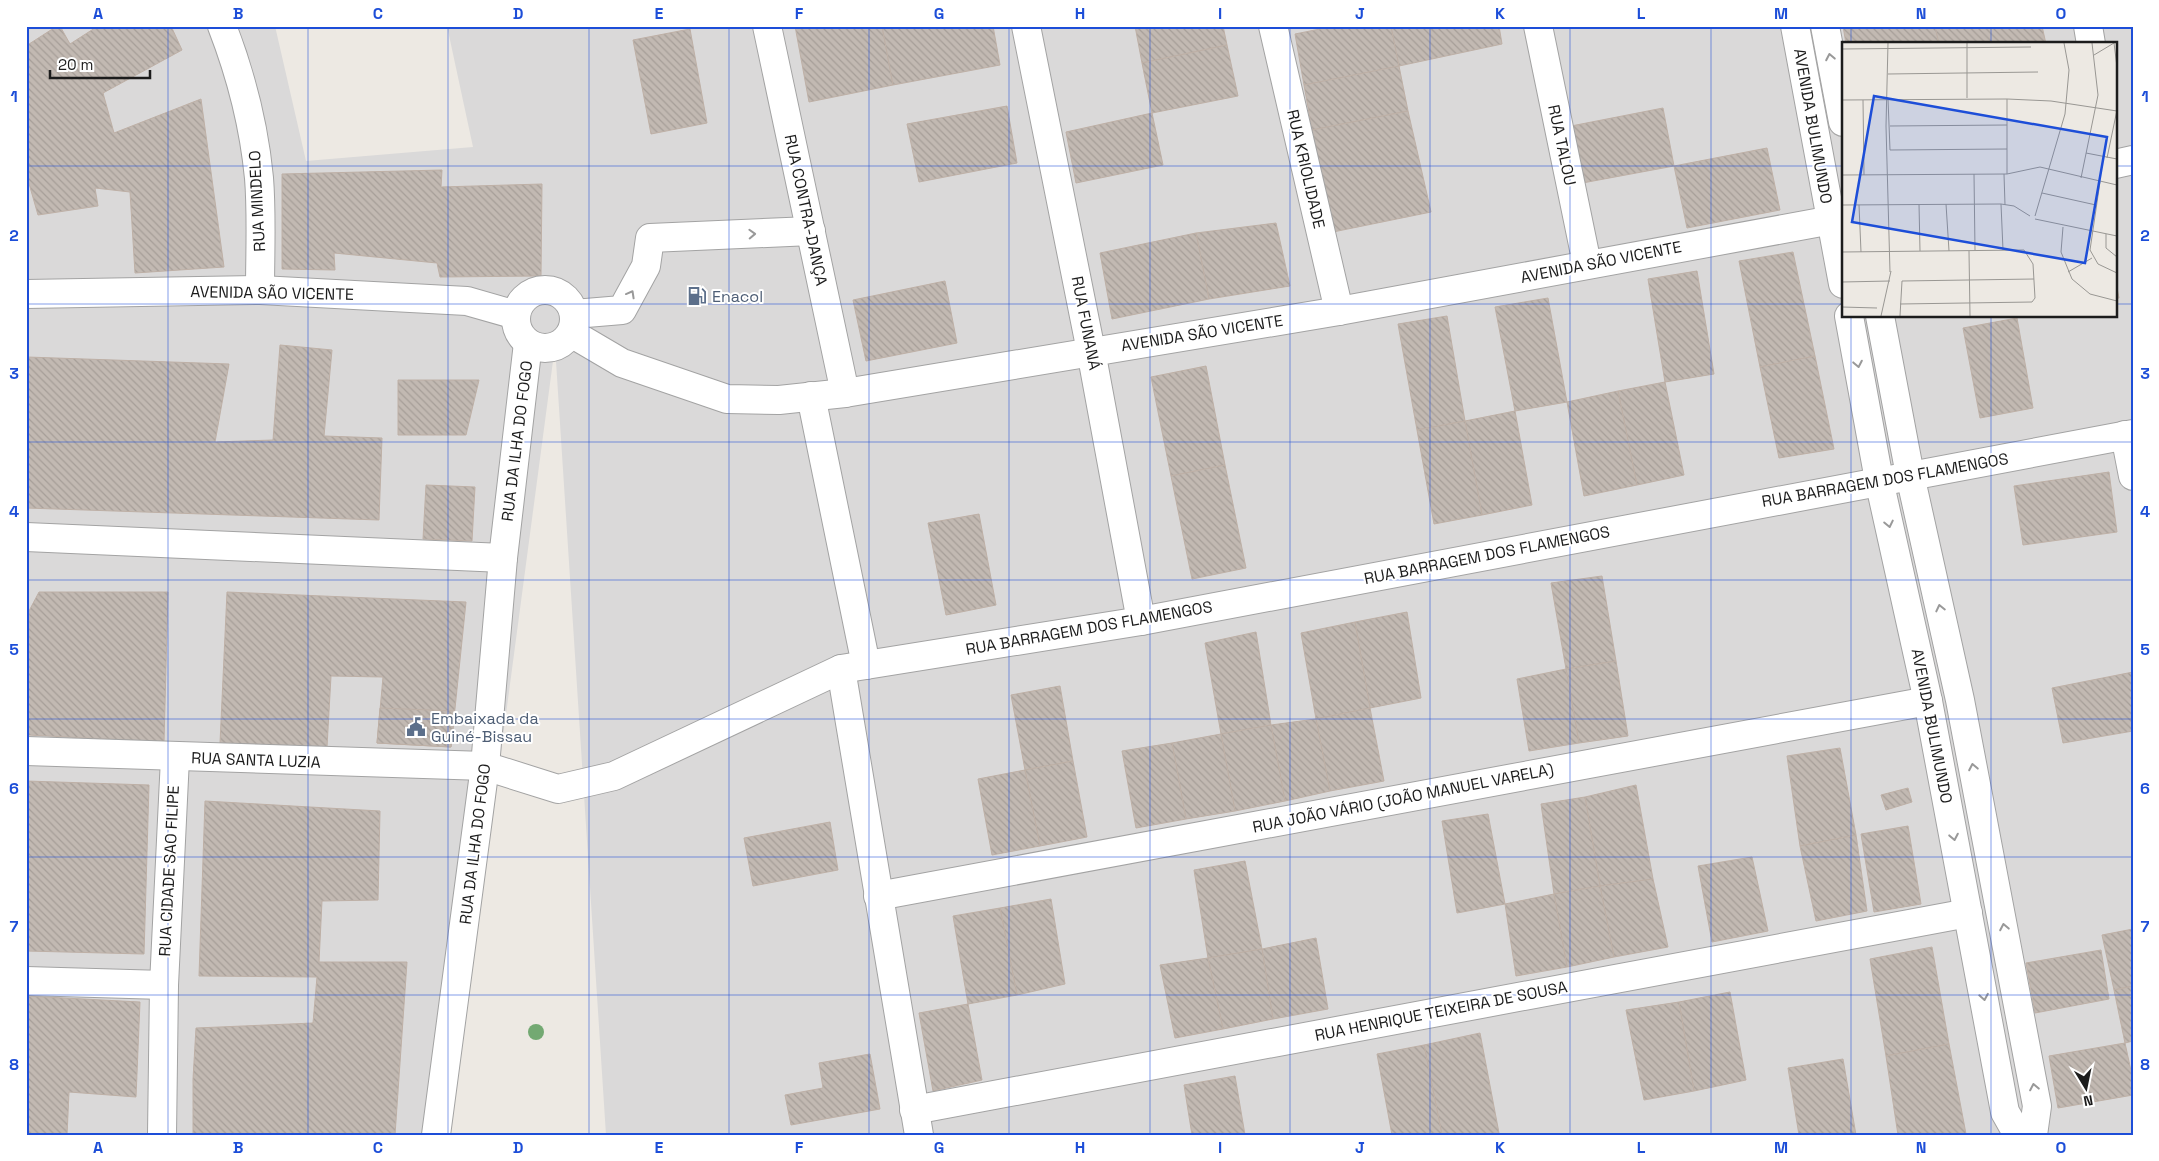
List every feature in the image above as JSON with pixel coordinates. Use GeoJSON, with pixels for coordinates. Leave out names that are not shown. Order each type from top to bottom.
{"type":"FeatureCollection","features":[{"type":"Feature","properties":{"kind":"street","name":"RUA MINDELO"},"geometry":{"type":"LineString","coordinates":[[222,26],[234,56],[253,134],[259,179],[260,290]]}},
{"type":"Feature","properties":{"kind":"street","name":"RUA CONTRA-DANÇA"},"geometry":{"type":"LineString","coordinates":[[767,26],[845,393]]}},
{"type":"Feature","properties":{"kind":"street","name":"RUA FUNANÁ"},"geometry":{"type":"LineString","coordinates":[[1026,26],[1091,351],[1141,621]]}},
{"type":"Feature","properties":{"kind":"street","name":"RUA KRIOLIDADE"},"geometry":{"type":"LineString","coordinates":[[1272,26],[1339,311]]}},
{"type":"Feature","properties":{"kind":"street","name":"RUA TALOU"},"geometry":{"type":"LineString","coordinates":[[1538,26],[1587,264]]}},
{"type":"Feature","properties":{"kind":"street","name":"AVENIDA BULIMUNDO"},"geometry":{"type":"LineString","coordinates":[[1795,26],[1837,218],[1842,273]]}},
{"type":"Feature","properties":{"kind":"street","name":"AVENIDA BULIMUNDO"},"geometry":{"type":"LineString","coordinates":[[1825,26],[1842,117]]}},
{"type":"Feature","properties":{"kind":"street"},"geometry":{"type":"LineString","coordinates":[[2088,26],[2091,42]]}},
{"type":"Feature","properties":{"kind":"street"},"geometry":{"type":"LineString","coordinates":[[2116,163],[2133,160]]}},
{"type":"Feature","properties":{"kind":"street","name":"AVENIDA SÃO VICENTE"},"geometry":{"type":"LineString","coordinates":[[573,324],[622,363],[727,399],[779,400],[845,393],[1339,311],[1837,218]]}},
{"type":"Feature","properties":{"kind":"street"},"geometry":{"type":"LineString","coordinates":[[573,324],[622,310],[646,266],[650,238],[811,231]]}},
{"type":"Feature","properties":{"kind":"street"},"geometry":{"type":"LineString","coordinates":[[548,289],[566,298],[572,305],[573,324],[565,341],[547,348],[537,348],[521,337],[517,328],[516,315],[522,300],[529,294],[538,290],[548,289]]}},
{"type":"Feature","properties":{"kind":"street","name":"AVENIDA SÃO VICENTE"},"geometry":{"type":"LineString","coordinates":[[26,294],[260,290],[467,301],[516,315]]}},
{"type":"Feature","properties":{"kind":"street","name":"AVENIDA BULIMUNDO"},"geometry":{"type":"LineString","coordinates":[[1849,318],[1879,480],[1928,701],[2005,1112],[2018,1135]]}},
{"type":"Feature","properties":{"kind":"street","name":"AVENIDA BULIMUNDO"},"geometry":{"type":"LineString","coordinates":[[1880,318],[1910,475],[1960,700],[2034,1087],[2037,1106],[2033,1135]]}},
{"type":"Feature","properties":{"kind":"street","name":"RUA DA ILHA DO FOGO"},"geometry":{"type":"LineString","coordinates":[[436,1135],[485,766],[503,558],[528,343]]}},
{"type":"Feature","properties":{"kind":"street"},"geometry":{"type":"LineString","coordinates":[[811,396],[853,667],[878,896],[917,1122]]}},
{"type":"Feature","properties":{"kind":"street"},"geometry":{"type":"LineString","coordinates":[[2129,434],[2133,476]]}},
{"type":"Feature","properties":{"kind":"street","name":"RUA BARRAGEM DOS FLAMENGOS"},"geometry":{"type":"LineString","coordinates":[[485,766],[558,789],[614,776],[853,667],[1141,621],[2129,434]]}},
{"type":"Feature","properties":{"kind":"street"},"geometry":{"type":"LineString","coordinates":[[26,537],[503,558]]}},
{"type":"Feature","properties":{"kind":"street","name":"RUA JOÃO VÁRIO (JOÃO MANUEL VARELA)"},"geometry":{"type":"LineString","coordinates":[[878,896],[1928,701]]}},
{"type":"Feature","properties":{"kind":"street","name":"RUA SANTA LUZIA"},"geometry":{"type":"LineString","coordinates":[[26,751],[175,758],[485,766]]}},
{"type":"Feature","properties":{"kind":"street","name":"RUA CIDADE SAO FILIPE"},"geometry":{"type":"LineString","coordinates":[[162,1135],[164,985],[175,758]]}},
{"type":"Feature","properties":{"kind":"street","name":"RUA HENRIQUE TEIXEIRA DE SOUSA"},"geometry":{"type":"LineString","coordinates":[[917,1122],[1968,914]]}},
{"type":"Feature","properties":{"kind":"street"},"geometry":{"type":"LineString","coordinates":[[26,981],[164,985]]}},
{"type":"Feature","properties":{"kind":"shaded area"},"geometry":{"type":"Polygon","coordinates":[[[26,26],[275,26],[306,161],[473,147],[447,26],[2133,26],[2133,1135],[606,1135],[555,346],[450,1135],[26,1135],[26,26]]]}},
{"type":"Feature","properties":{"kind":"building"},"geometry":{"type":"Polygon","coordinates":[[[57,26],[60,26],[70,44],[98,26],[171,26],[182,50],[103,93],[114,133],[201,99],[224,267],[135,273],[130,192],[95,188],[98,206],[38,215],[26,173],[26,46],[57,26]]]}},
{"type":"Feature","properties":{"kind":"building"},"geometry":{"type":"Polygon","coordinates":[[[795,26],[882,26],[893,85],[809,102],[795,26]]]}},
{"type":"Feature","properties":{"kind":"building"},"geometry":{"type":"Polygon","coordinates":[[[882,26],[993,26],[1000,65],[893,85],[882,26]]]}},
{"type":"Feature","properties":{"kind":"building"},"geometry":{"type":"Polygon","coordinates":[[[1135,26],[1223,26],[1227,45],[1142,63],[1135,26]]]}},
{"type":"Feature","properties":{"kind":"building"},"geometry":{"type":"Polygon","coordinates":[[[1335,26],[1391,26],[1399,66],[1304,85],[1295,34],[1335,26]]]}},
{"type":"Feature","properties":{"kind":"building"},"geometry":{"type":"Polygon","coordinates":[[[1391,26],[1499,26],[1502,44],[1399,66],[1391,26]]]}},
{"type":"Feature","properties":{"kind":"building"},"geometry":{"type":"Polygon","coordinates":[[[1843,26],[1935,26],[1939,42],[1846,42],[1843,26]]]}},
{"type":"Feature","properties":{"kind":"building"},"geometry":{"type":"Polygon","coordinates":[[[1935,26],[2042,26],[2046,42],[1939,42],[1935,26]]]}},
{"type":"Feature","properties":{"kind":"building"},"geometry":{"type":"Polygon","coordinates":[[[690,29],[707,123],[651,134],[633,40],[690,29]]]}},
{"type":"Feature","properties":{"kind":"building"},"geometry":{"type":"Polygon","coordinates":[[[1227,45],[1238,96],[1152,113],[1142,63],[1227,45]]]}},
{"type":"Feature","properties":{"kind":"building"},"geometry":{"type":"Polygon","coordinates":[[[1399,66],[1408,111],[1312,130],[1304,85],[1399,66]]]}},
{"type":"Feature","properties":{"kind":"building"},"geometry":{"type":"Polygon","coordinates":[[[1007,106],[1017,163],[919,182],[907,124],[1007,106]]]}},
{"type":"Feature","properties":{"kind":"building"},"geometry":{"type":"Polygon","coordinates":[[[1663,108],[1674,166],[1577,184],[1566,127],[1663,108]]]}},
{"type":"Feature","properties":{"kind":"building"},"geometry":{"type":"Polygon","coordinates":[[[1408,111],[1431,212],[1333,232],[1312,130],[1408,111]]]}},
{"type":"Feature","properties":{"kind":"building"},"geometry":{"type":"Polygon","coordinates":[[[1152,113],[1163,165],[1076,183],[1066,132],[1152,113]]]}},
{"type":"Feature","properties":{"kind":"building"},"geometry":{"type":"Polygon","coordinates":[[[1767,148],[1780,210],[1687,228],[1674,166],[1767,148]]]}},
{"type":"Feature","properties":{"kind":"building"},"geometry":{"type":"Polygon","coordinates":[[[442,170],[441,187],[542,184],[541,276],[440,277],[437,263],[334,253],[335,270],[282,269],[282,174],[442,170]]]}},
{"type":"Feature","properties":{"kind":"building"},"geometry":{"type":"Polygon","coordinates":[[[1276,223],[1290,286],[1209,299],[1196,233],[1276,223]]]}},
{"type":"Feature","properties":{"kind":"building"},"geometry":{"type":"Polygon","coordinates":[[[1196,233],[1209,299],[1112,319],[1100,253],[1196,233]]]}},
{"type":"Feature","properties":{"kind":"building"},"geometry":{"type":"Polygon","coordinates":[[[1793,252],[1815,356],[1760,367],[1739,261],[1793,252]]]}},
{"type":"Feature","properties":{"kind":"building"},"geometry":{"type":"Polygon","coordinates":[[[1697,271],[1714,374],[1665,382],[1648,279],[1697,271]]]}},
{"type":"Feature","properties":{"kind":"building"},"geometry":{"type":"Polygon","coordinates":[[[945,281],[957,343],[866,361],[853,300],[945,281]]]}},
{"type":"Feature","properties":{"kind":"building"},"geometry":{"type":"Polygon","coordinates":[[[2116,283],[2119,298],[2116,299],[2116,283]]]}},
{"type":"Feature","properties":{"kind":"building"},"geometry":{"type":"Polygon","coordinates":[[[1548,298],[1567,402],[1515,411],[1495,307],[1548,298]]]}},
{"type":"Feature","properties":{"kind":"building"},"geometry":{"type":"Polygon","coordinates":[[[1447,316],[1465,421],[1417,430],[1398,324],[1447,316]]]}},
{"type":"Feature","properties":{"kind":"building"},"geometry":{"type":"Polygon","coordinates":[[[2017,318],[2033,408],[1980,418],[1963,328],[2017,318]]]}},
{"type":"Feature","properties":{"kind":"building"},"geometry":{"type":"Polygon","coordinates":[[[280,345],[332,350],[324,436],[382,438],[379,520],[26,508],[27,357],[229,364],[215,442],[273,440],[280,345]]]}},
{"type":"Feature","properties":{"kind":"building"},"geometry":{"type":"Polygon","coordinates":[[[1815,356],[1834,449],[1779,458],[1760,367],[1815,356]]]}},
{"type":"Feature","properties":{"kind":"building"},"geometry":{"type":"Polygon","coordinates":[[[1206,366],[1225,465],[1171,476],[1151,377],[1206,366]]]}},
{"type":"Feature","properties":{"kind":"building"},"geometry":{"type":"Polygon","coordinates":[[[398,380],[479,380],[466,435],[398,435],[398,380]]]}},
{"type":"Feature","properties":{"kind":"building"},"geometry":{"type":"Polygon","coordinates":[[[1665,382],[1684,475],[1637,485],[1618,391],[1665,382]]]}},
{"type":"Feature","properties":{"kind":"building"},"geometry":{"type":"Polygon","coordinates":[[[1618,391],[1637,485],[1584,496],[1567,402],[1618,391]]]}},
{"type":"Feature","properties":{"kind":"building"},"geometry":{"type":"Polygon","coordinates":[[[1515,411],[1532,505],[1482,515],[1465,421],[1515,411]]]}},
{"type":"Feature","properties":{"kind":"building"},"geometry":{"type":"Polygon","coordinates":[[[1465,421],[1482,515],[1434,524],[1417,430],[1465,421]]]}},
{"type":"Feature","properties":{"kind":"building"},"geometry":{"type":"Polygon","coordinates":[[[1225,465],[1246,568],[1192,579],[1171,476],[1225,465]]]}},
{"type":"Feature","properties":{"kind":"building"},"geometry":{"type":"Polygon","coordinates":[[[2109,472],[2117,532],[2023,545],[2014,486],[2109,472]]]}},
{"type":"Feature","properties":{"kind":"building"},"geometry":{"type":"Polygon","coordinates":[[[426,485],[475,487],[472,541],[423,539],[426,485]]]}},
{"type":"Feature","properties":{"kind":"building"},"geometry":{"type":"Polygon","coordinates":[[[979,514],[996,605],[946,615],[928,523],[979,514]]]}},
{"type":"Feature","properties":{"kind":"building"},"geometry":{"type":"Polygon","coordinates":[[[1602,576],[1616,661],[1566,669],[1551,583],[1602,576]]]}},
{"type":"Feature","properties":{"kind":"building"},"geometry":{"type":"Polygon","coordinates":[[[39,592],[168,592],[164,742],[28,735],[29,611],[39,592]]]}},
{"type":"Feature","properties":{"kind":"building"},"geometry":{"type":"Polygon","coordinates":[[[227,592],[466,602],[451,747],[377,743],[383,677],[331,676],[327,747],[220,743],[227,592]]]}},
{"type":"Feature","properties":{"kind":"building"},"geometry":{"type":"Polygon","coordinates":[[[1407,612],[1421,698],[1370,708],[1355,622],[1407,612]]]}},
{"type":"Feature","properties":{"kind":"building"},"geometry":{"type":"Polygon","coordinates":[[[1355,622],[1370,708],[1316,719],[1301,633],[1355,622]]]}},
{"type":"Feature","properties":{"kind":"building"},"geometry":{"type":"Polygon","coordinates":[[[1256,632],[1271,725],[1221,734],[1205,643],[1256,632]]]}},
{"type":"Feature","properties":{"kind":"building"},"geometry":{"type":"Polygon","coordinates":[[[1616,661],[1628,736],[1579,743],[1566,669],[1616,661]]]}},
{"type":"Feature","properties":{"kind":"building"},"geometry":{"type":"Polygon","coordinates":[[[1566,669],[1579,743],[1529,751],[1517,679],[1566,669]]]}},
{"type":"Feature","properties":{"kind":"building"},"geometry":{"type":"Polygon","coordinates":[[[2133,672],[2133,731],[2063,743],[2052,688],[2133,672]]]}},
{"type":"Feature","properties":{"kind":"building"},"geometry":{"type":"Polygon","coordinates":[[[1060,686],[1073,761],[1025,770],[1011,695],[1060,686]]]}},
{"type":"Feature","properties":{"kind":"building","name":"Embaixada da Guiné-Bissau"},"geometry":{"type":"Polygon","coordinates":[[[380,708],[455,711],[451,747],[377,743],[380,708]]]}},
{"type":"Feature","properties":{"kind":"building"},"geometry":{"type":"Polygon","coordinates":[[[1370,708],[1384,781],[1330,791],[1316,719],[1370,708]]]}},
{"type":"Feature","properties":{"kind":"building"},"geometry":{"type":"Polygon","coordinates":[[[1316,719],[1330,791],[1285,801],[1271,725],[1316,719]]]}},
{"type":"Feature","properties":{"kind":"building"},"geometry":{"type":"Polygon","coordinates":[[[1271,725],[1285,801],[1235,811],[1221,734],[1271,725]]]}},
{"type":"Feature","properties":{"kind":"building"},"geometry":{"type":"Polygon","coordinates":[[[1221,734],[1235,811],[1186,819],[1172,743],[1221,734]]]}},
{"type":"Feature","properties":{"kind":"building"},"geometry":{"type":"Polygon","coordinates":[[[1172,743],[1186,819],[1136,828],[1122,751],[1172,743]]]}},
{"type":"Feature","properties":{"kind":"building"},"geometry":{"type":"Polygon","coordinates":[[[1840,748],[1856,835],[1800,846],[1787,756],[1840,748]]]}},
{"type":"Feature","properties":{"kind":"building"},"geometry":{"type":"Polygon","coordinates":[[[1073,761],[1087,837],[1040,846],[1025,770],[1073,761]]]}},
{"type":"Feature","properties":{"kind":"building"},"geometry":{"type":"Polygon","coordinates":[[[1025,770],[1040,846],[992,855],[978,779],[1025,770]]]}},
{"type":"Feature","properties":{"kind":"building"},"geometry":{"type":"Polygon","coordinates":[[[26,781],[149,785],[144,954],[26,951],[26,781]]]}},
{"type":"Feature","properties":{"kind":"building"},"geometry":{"type":"Polygon","coordinates":[[[1636,785],[1653,879],[1600,886],[1585,797],[1636,785]]]}},
{"type":"Feature","properties":{"kind":"building"},"geometry":{"type":"Polygon","coordinates":[[[1908,788],[1912,802],[1886,810],[1881,795],[1908,788]]]}},
{"type":"Feature","properties":{"kind":"building"},"geometry":{"type":"Polygon","coordinates":[[[1585,797],[1600,886],[1554,894],[1541,804],[1585,797]]]}},
{"type":"Feature","properties":{"kind":"building"},"geometry":{"type":"Polygon","coordinates":[[[205,801],[380,811],[378,900],[322,901],[319,962],[407,962],[395,1135],[193,1135],[193,1079],[196,1028],[313,1023],[317,977],[199,976],[205,801]]]}},
{"type":"Feature","properties":{"kind":"building"},"geometry":{"type":"Polygon","coordinates":[[[1488,814],[1505,904],[1457,913],[1442,821],[1488,814]]]}},
{"type":"Feature","properties":{"kind":"building"},"geometry":{"type":"Polygon","coordinates":[[[830,822],[838,870],[753,886],[744,838],[830,822]]]}},
{"type":"Feature","properties":{"kind":"building"},"geometry":{"type":"Polygon","coordinates":[[[1908,826],[1921,904],[1874,912],[1861,834],[1908,826]]]}},
{"type":"Feature","properties":{"kind":"building"},"geometry":{"type":"Polygon","coordinates":[[[1856,835],[1867,911],[1816,921],[1800,846],[1856,835]]]}},
{"type":"Feature","properties":{"kind":"building"},"geometry":{"type":"Polygon","coordinates":[[[1752,857],[1768,931],[1712,942],[1698,866],[1752,857]]]}},
{"type":"Feature","properties":{"kind":"building"},"geometry":{"type":"Polygon","coordinates":[[[1245,861],[1262,949],[1208,958],[1194,870],[1245,861]]]}},
{"type":"Feature","properties":{"kind":"building"},"geometry":{"type":"Polygon","coordinates":[[[1653,879],[1668,947],[1614,957],[1600,886],[1653,879]]]}},
{"type":"Feature","properties":{"kind":"building"},"geometry":{"type":"Polygon","coordinates":[[[1600,886],[1614,957],[1567,967],[1554,894],[1600,886]]]}},
{"type":"Feature","properties":{"kind":"building"},"geometry":{"type":"Polygon","coordinates":[[[1554,894],[1567,967],[1516,976],[1505,904],[1554,894]]]}},
{"type":"Feature","properties":{"kind":"building"},"geometry":{"type":"Polygon","coordinates":[[[1051,899],[1065,984],[1017,995],[1000,908],[1051,899]]]}},
{"type":"Feature","properties":{"kind":"building"},"geometry":{"type":"Polygon","coordinates":[[[1000,908],[1017,995],[968,1004],[953,916],[1000,908]]]}},
{"type":"Feature","properties":{"kind":"building"},"geometry":{"type":"Polygon","coordinates":[[[2133,929],[2133,986],[2114,990],[2102,935],[2133,929]]]}},
{"type":"Feature","properties":{"kind":"building"},"geometry":{"type":"Polygon","coordinates":[[[1316,938],[1328,1009],[1273,1019],[1262,949],[1316,938]]]}},
{"type":"Feature","properties":{"kind":"building"},"geometry":{"type":"Polygon","coordinates":[[[1932,947],[1949,1044],[1886,1056],[1870,959],[1932,947]]]}},
{"type":"Feature","properties":{"kind":"building"},"geometry":{"type":"Polygon","coordinates":[[[1262,949],[1273,1019],[1223,1029],[1208,958],[1262,949]]]}},
{"type":"Feature","properties":{"kind":"building"},"geometry":{"type":"Polygon","coordinates":[[[2101,950],[2109,999],[2035,1013],[2026,963],[2101,950]]]}},
{"type":"Feature","properties":{"kind":"building"},"geometry":{"type":"Polygon","coordinates":[[[1208,958],[1223,1029],[1175,1038],[1160,965],[1208,958]]]}},
{"type":"Feature","properties":{"kind":"building"},"geometry":{"type":"Polygon","coordinates":[[[2133,986],[2133,1041],[2125,1043],[2114,990],[2133,986]]]}},
{"type":"Feature","properties":{"kind":"building"},"geometry":{"type":"Polygon","coordinates":[[[1730,992],[1746,1080],[1694,1091],[1679,1002],[1730,992]]]}},
{"type":"Feature","properties":{"kind":"building"},"geometry":{"type":"Polygon","coordinates":[[[26,996],[140,1002],[136,1097],[69,1092],[67,1135],[26,1135],[26,996]]]}},
{"type":"Feature","properties":{"kind":"building"},"geometry":{"type":"Polygon","coordinates":[[[1679,1002],[1694,1091],[1644,1100],[1626,1010],[1679,1002]]]}},
{"type":"Feature","properties":{"kind":"building"},"geometry":{"type":"Polygon","coordinates":[[[968,1004],[982,1080],[933,1091],[919,1013],[968,1004]]]}},
{"type":"Feature","properties":{"kind":"building"},"geometry":{"type":"Polygon","coordinates":[[[1480,1033],[1499,1133],[1490,1135],[1442,1135],[1424,1045],[1480,1033]]]}},
{"type":"Feature","properties":{"kind":"building"},"geometry":{"type":"Polygon","coordinates":[[[2125,1043],[2133,1080],[2133,1095],[2058,1108],[2049,1056],[2125,1043]]]}},
{"type":"Feature","properties":{"kind":"building"},"geometry":{"type":"Polygon","coordinates":[[[1949,1044],[1966,1134],[1898,1135],[1886,1056],[1949,1044]]]}},
{"type":"Feature","properties":{"kind":"building"},"geometry":{"type":"Polygon","coordinates":[[[1424,1045],[1442,1135],[1392,1135],[1377,1054],[1424,1045]]]}},
{"type":"Feature","properties":{"kind":"building"},"geometry":{"type":"Polygon","coordinates":[[[870,1054],[880,1109],[791,1125],[785,1095],[823,1088],[819,1063],[870,1054]]]}},
{"type":"Feature","properties":{"kind":"building"},"geometry":{"type":"Polygon","coordinates":[[[1843,1059],[1856,1135],[1799,1135],[1788,1068],[1843,1059]]]}},
{"type":"Feature","properties":{"kind":"building"},"geometry":{"type":"Polygon","coordinates":[[[1235,1076],[1245,1135],[1192,1135],[1184,1085],[1235,1076]]]}},
{"type":"Feature","properties":{"kind":"place","name":"Enacol"},"geometry":{"type":"Point","coordinates":[697,296]}},
{"type":"Feature","properties":{"kind":"place","name":"Embaixada da Guiné-Bissau"},"geometry":{"type":"Point","coordinates":[416,727]}}]}
